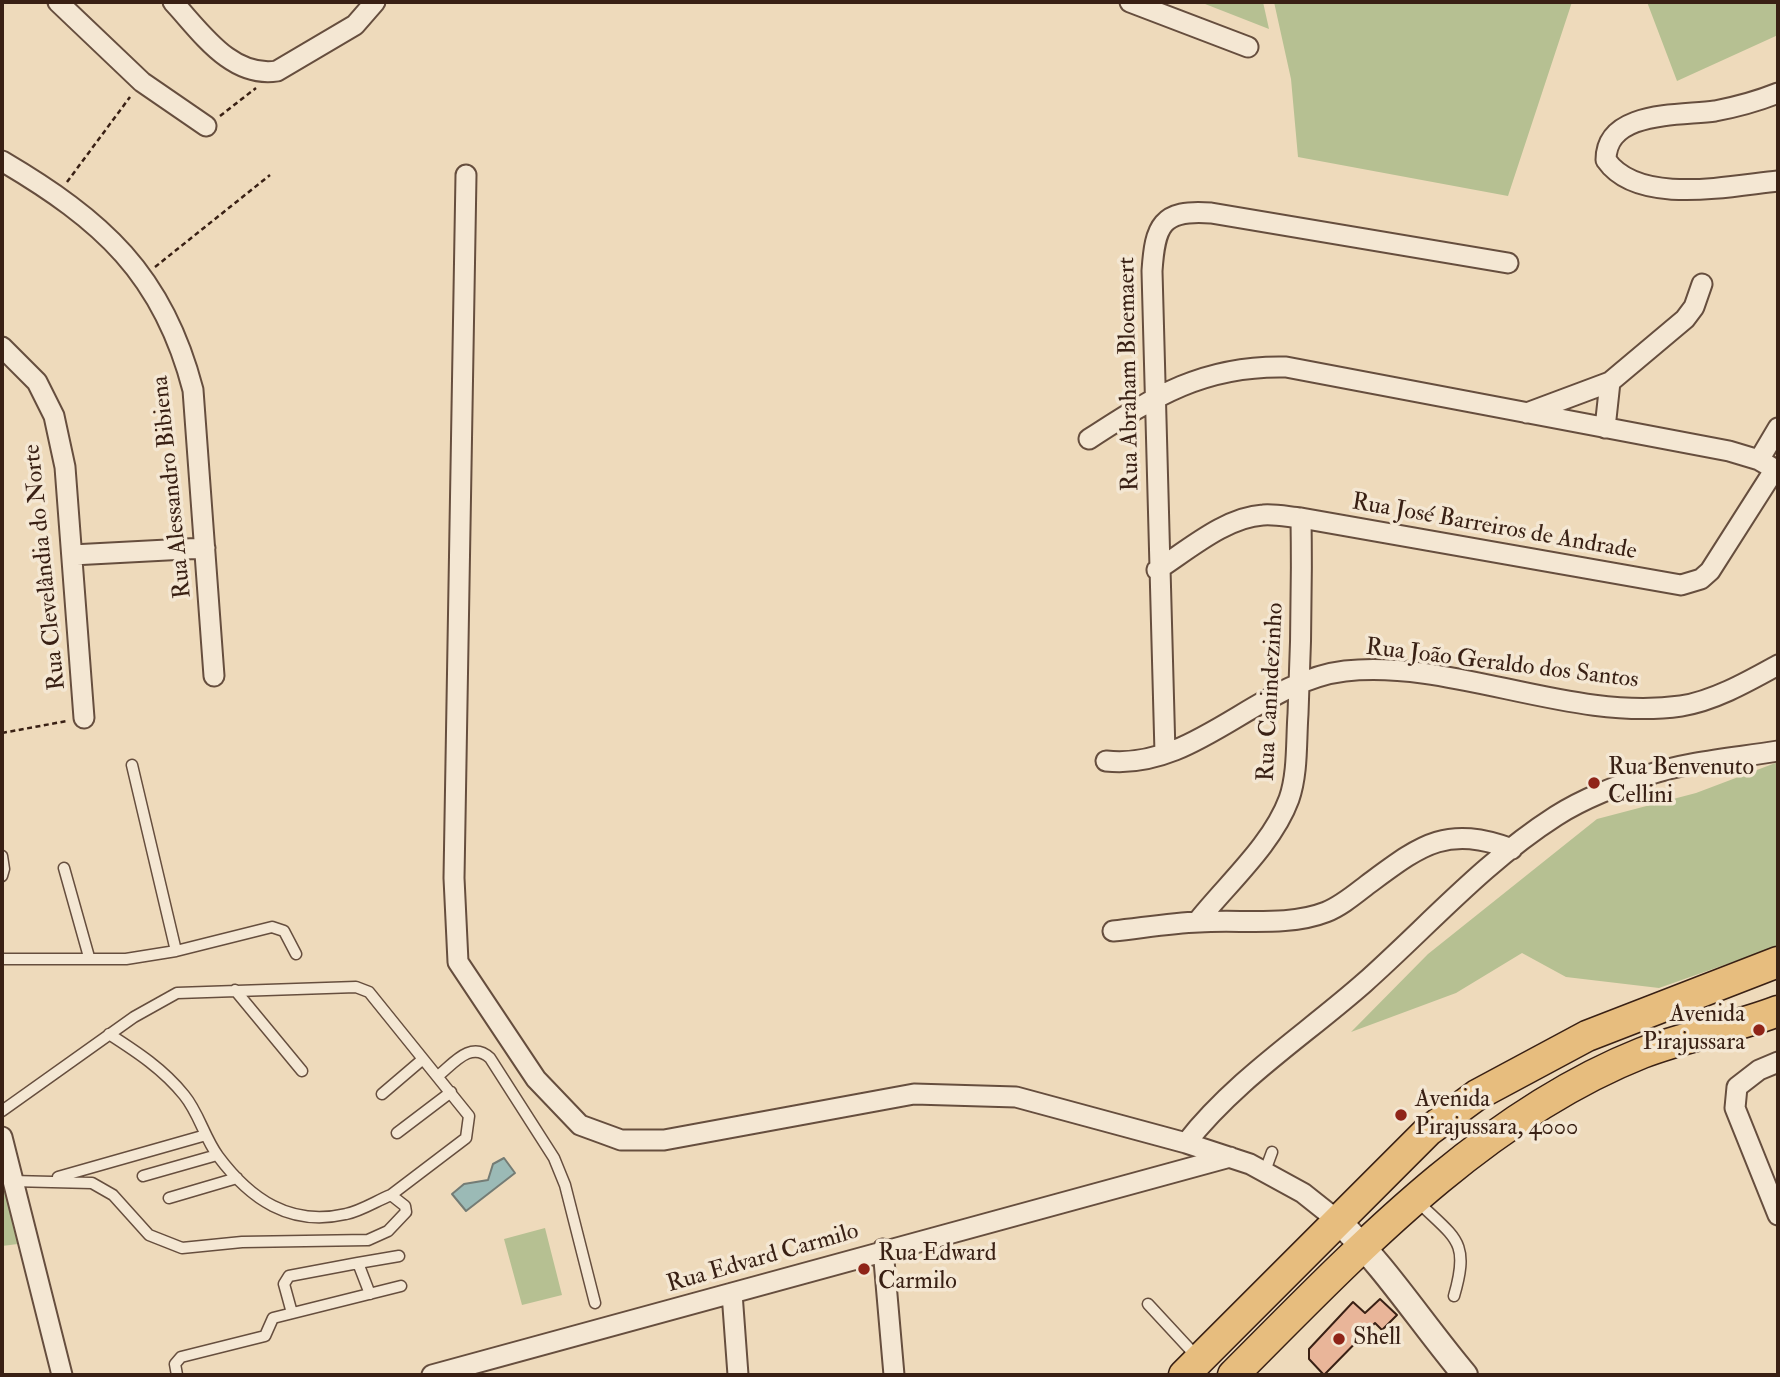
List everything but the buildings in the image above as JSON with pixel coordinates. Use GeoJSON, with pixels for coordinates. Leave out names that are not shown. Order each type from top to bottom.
{"type":"FeatureCollection","features":[{"type":"Feature","properties":{"kind":"main road"},"geometry":{"type":"LineString","coordinates":[[1192,1368],[1337,1220],[1429,1131],[1477,1095],[1587,1037],[1778,962]]}},
{"type":"Feature","properties":{"kind":"main road"},"geometry":{"type":"LineString","coordinates":[[1233,1375],[1415,1199],[1501,1130],[1584,1082],[1642,1053],[1778,1011]]}},
{"type":"Feature","properties":{"kind":"street"},"geometry":{"type":"LineString","coordinates":[[58,2],[142,82],[206,126]]}},
{"type":"Feature","properties":{"kind":"street"},"geometry":{"type":"LineString","coordinates":[[173,2],[219,50],[241,67],[264,73],[277,71],[355,25],[374,2]]}},
{"type":"Feature","properties":{"kind":"street"},"geometry":{"type":"LineString","coordinates":[[1130,2],[1248,47]]}},
{"type":"Feature","properties":{"kind":"street"},"geometry":{"type":"LineString","coordinates":[[1778,93],[1736,106],[1632,124],[1610,140],[1606,160],[1625,179],[1662,188],[1778,181]]}},
{"type":"Feature","properties":{"kind":"street","name":"Rua Alessandro Bibiena"},"geometry":{"type":"LineString","coordinates":[[2,160],[57,195],[95,225],[144,276],[184,355],[193,390],[214,677]]}},
{"type":"Feature","properties":{"kind":"street"},"geometry":{"type":"LineString","coordinates":[[466,175],[454,878],[458,962],[536,1079],[580,1125],[621,1140],[664,1140],[914,1094],[1016,1097],[1230,1157],[1265,1171],[1303,1193],[1337,1220],[1364,1249],[1465,1375]]}},
{"type":"Feature","properties":{"kind":"street","name":"Rua Abraham Bloemaert"},"geometry":{"type":"LineString","coordinates":[[1165,753],[1157,570],[1154,241],[1165,222],[1183,212],[1211,213],[1508,263]]}},
{"type":"Feature","properties":{"kind":"street"},"geometry":{"type":"LineString","coordinates":[[1527,413],[1610,382],[1685,318],[1694,307],[1702,284]]}},
{"type":"Feature","properties":{"kind":"street","name":"Rua Clevelândia do Norte"},"geometry":{"type":"LineString","coordinates":[[2,347],[37,382],[54,416],[65,467],[84,718]]}},
{"type":"Feature","properties":{"kind":"street"},"geometry":{"type":"LineString","coordinates":[[1089,439],[1154,397],[1184,383],[1252,366],[1286,367],[1605,428],[1771,466]]}},
{"type":"Feature","properties":{"kind":"street"},"geometry":{"type":"LineString","coordinates":[[1605,428],[1610,382]]}},
{"type":"Feature","properties":{"kind":"street","name":"Rua José Barreiros de Andrade"},"geometry":{"type":"LineString","coordinates":[[1157,570],[1243,519],[1262,515],[1301,518],[1681,585],[1701,579],[1710,571],[1771,466],[1778,428]]}},
{"type":"Feature","properties":{"kind":"street","name":"Rua Canindezinho"},"geometry":{"type":"LineString","coordinates":[[1197,922],[1253,856],[1278,822],[1289,800],[1294,778],[1299,684],[1301,518]]}},
{"type":"Feature","properties":{"kind":"street"},"geometry":{"type":"LineString","coordinates":[[72,555],[205,548]]}},
{"type":"Feature","properties":{"kind":"street","name":"Rua João Geraldo dos Santos"},"geometry":{"type":"LineString","coordinates":[[1105,761],[1128,763],[1165,753],[1299,684],[1327,674],[1382,671],[1420,674],[1559,700],[1661,708],[1700,702],[1778,665]]}},
{"type":"Feature","properties":{"kind":"street"},"geometry":{"type":"LineString","coordinates":[[1186,1143],[1216,1109],[1365,982],[1417,932],[1512,849],[1556,816],[1595,796],[1650,775],[1702,762],[1778,751]]}},
{"type":"Feature","properties":{"kind":"street"},"geometry":{"type":"LineString","coordinates":[[1114,931],[1197,922],[1301,919],[1327,912],[1410,854],[1433,843],[1456,837],[1489,840],[1512,849]]}},
{"type":"Feature","properties":{"kind":"street"},"geometry":{"type":"LineString","coordinates":[[1778,1062],[1759,1070],[1737,1087],[1735,1108],[1778,1215]]}},
{"type":"Feature","properties":{"kind":"street"},"geometry":{"type":"LineString","coordinates":[[2,1137],[62,1375]]}},
{"type":"Feature","properties":{"kind":"street","name":"Rua Edvard Carmilo"},"geometry":{"type":"LineString","coordinates":[[432,1375],[883,1249],[1230,1157]]}},
{"type":"Feature","properties":{"kind":"street"},"geometry":{"type":"LineString","coordinates":[[883,1249],[894,1375]]}},
{"type":"Feature","properties":{"kind":"street"},"geometry":{"type":"LineString","coordinates":[[732,1293],[738,1375]]}},
{"type":"Feature","properties":{"kind":"lane"},"geometry":{"type":"LineString","coordinates":[[132,765],[176,951]]}},
{"type":"Feature","properties":{"kind":"lane"},"geometry":{"type":"LineString","coordinates":[[2,856],[2,876]]}},
{"type":"Feature","properties":{"kind":"lane"},"geometry":{"type":"LineString","coordinates":[[64,868],[89,957]]}},
{"type":"Feature","properties":{"kind":"lane"},"geometry":{"type":"LineString","coordinates":[[2,959],[126,959],[176,951],[275,927],[284,931],[296,954]]}},
{"type":"Feature","properties":{"kind":"lane"},"geometry":{"type":"LineString","coordinates":[[2,1111],[109,1034],[154,1003],[177,993],[365,989],[469,1116],[466,1138],[391,1195],[347,1214],[306,1215],[269,1206],[254,1196],[217,1155],[185,1096],[149,1059],[109,1034]]}},
{"type":"Feature","properties":{"kind":"lane"},"geometry":{"type":"LineString","coordinates":[[235,990],[302,1070]]}},
{"type":"Feature","properties":{"kind":"lane"},"geometry":{"type":"LineString","coordinates":[[438,1076],[468,1052],[480,1052],[490,1059],[554,1158],[565,1185],[595,1303]]}},
{"type":"Feature","properties":{"kind":"lane"},"geometry":{"type":"LineString","coordinates":[[382,1094],[423,1059]]}},
{"type":"Feature","properties":{"kind":"lane"},"geometry":{"type":"LineString","coordinates":[[397,1133],[451,1092]]}},
{"type":"Feature","properties":{"kind":"lane"},"geometry":{"type":"LineString","coordinates":[[47,1180],[206,1135]]}},
{"type":"Feature","properties":{"kind":"lane"},"geometry":{"type":"LineString","coordinates":[[1265,1171],[1272,1152]]}},
{"type":"Feature","properties":{"kind":"lane"},"geometry":{"type":"LineString","coordinates":[[143,1176],[217,1155]]}},
{"type":"Feature","properties":{"kind":"lane"},"geometry":{"type":"LineString","coordinates":[[169,1198],[237,1178]]}},
{"type":"Feature","properties":{"kind":"lane"},"geometry":{"type":"LineString","coordinates":[[12,1181],[92,1183],[103,1188],[149,1236],[181,1248],[242,1242],[368,1240],[388,1231],[406,1212],[405,1206],[391,1195]]}},
{"type":"Feature","properties":{"kind":"lane"},"geometry":{"type":"LineString","coordinates":[[1415,1199],[1459,1242],[1463,1266],[1454,1296]]}},
{"type":"Feature","properties":{"kind":"lane"},"geometry":{"type":"LineString","coordinates":[[292,1313],[284,1283],[287,1276],[399,1256]]}},
{"type":"Feature","properties":{"kind":"lane"},"geometry":{"type":"LineString","coordinates":[[358,1263],[370,1294]]}},
{"type":"Feature","properties":{"kind":"lane"},"geometry":{"type":"LineString","coordinates":[[177,1375],[174,1364],[181,1357],[265,1336],[271,1319],[401,1286]]}},
{"type":"Feature","properties":{"kind":"lane"},"geometry":{"type":"LineString","coordinates":[[1148,1304],[1192,1368]]}},
{"type":"Feature","properties":{"kind":"path"},"geometry":{"type":"LineString","coordinates":[[206,126],[277,71]]}},
{"type":"Feature","properties":{"kind":"path"},"geometry":{"type":"LineString","coordinates":[[57,195],[142,82]]}},
{"type":"Feature","properties":{"kind":"path"},"geometry":{"type":"LineString","coordinates":[[144,276],[270,175]]}},
{"type":"Feature","properties":{"kind":"path"},"geometry":{"type":"LineString","coordinates":[[2,733],[84,718]]}},
{"type":"Feature","properties":{"kind":"green space"},"geometry":{"type":"Polygon","coordinates":[[[1200,2],[1263,2],[1269,29],[1200,2]]]}},
{"type":"Feature","properties":{"kind":"green space"},"geometry":{"type":"Polygon","coordinates":[[[1274,2],[1572,2],[1508,196],[1298,157],[1291,79],[1274,2]]]}},
{"type":"Feature","properties":{"kind":"green space"},"geometry":{"type":"Polygon","coordinates":[[[1647,2],[1778,2],[1778,35],[1677,81],[1647,2]]]}},
{"type":"Feature","properties":{"kind":"green space"},"geometry":{"type":"Polygon","coordinates":[[[1778,762],[1778,946],[1659,988],[1566,977],[1522,953],[1456,993],[1351,1032],[1428,954],[1597,819],[1696,793],[1778,762]]]}},
{"type":"Feature","properties":{"kind":"green space"},"geometry":{"type":"Polygon","coordinates":[[[2,1176],[18,1244],[2,1246],[2,1176]]]}},
{"type":"Feature","properties":{"kind":"green space"},"geometry":{"type":"Polygon","coordinates":[[[545,1228],[562,1295],[522,1305],[504,1239],[545,1228]]]}},
{"type":"Feature","properties":{"kind":"water"},"geometry":{"type":"Polygon","coordinates":[[[504,1158],[515,1173],[466,1211],[452,1194],[464,1184],[488,1180],[493,1164],[504,1158]]]}},
{"type":"Feature","properties":{"kind":"place","name":"Rua Benvenuto Cellini"},"geometry":{"type":"Point","coordinates":[1594,783]}},
{"type":"Feature","properties":{"kind":"place","name":"Avenida Pirajussara"},"geometry":{"type":"Point","coordinates":[1759,1030]}},
{"type":"Feature","properties":{"kind":"place","name":"Avenida Pirajussara, 4000"},"geometry":{"type":"Point","coordinates":[1401,1115]}},
{"type":"Feature","properties":{"kind":"place","name":"Rua Edward Carmilo"},"geometry":{"type":"Point","coordinates":[864,1269]}},
{"type":"Feature","properties":{"kind":"place","name":"Shell"},"geometry":{"type":"Point","coordinates":[1339,1339]}}]}
